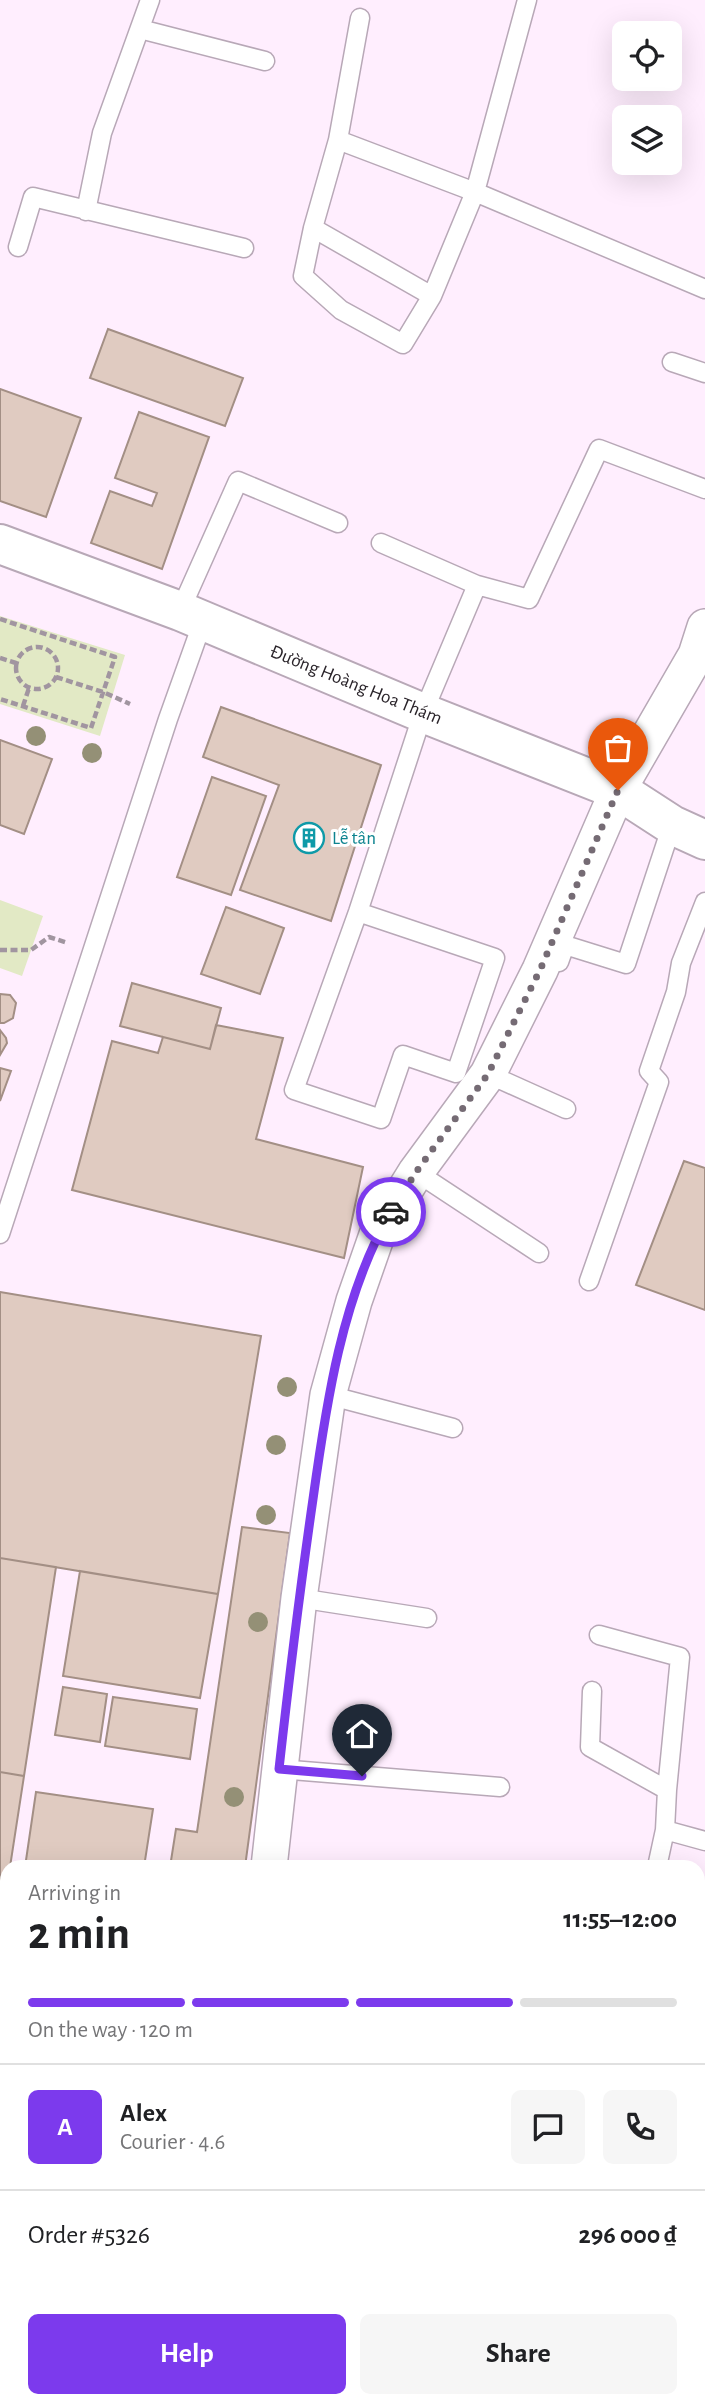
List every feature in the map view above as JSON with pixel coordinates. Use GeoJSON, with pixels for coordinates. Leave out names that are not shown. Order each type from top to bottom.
{"type":"FeatureCollection","features":[{"type":"Feature","properties":{"kind":"main road","name":"Đường Hoàng Hoa Thám"},"geometry":{"type":"LineString","coordinates":[[0,544],[192,616],[423,713],[618,790],[689,833]]}},
{"type":"Feature","properties":{"kind":"street"},"geometry":{"type":"LineString","coordinates":[[270,1860],[299,1598],[328,1395],[354,1301],[377,1236],[416,1172],[488,1074],[540,970],[618,790],[702,647]]}},
{"type":"Feature","properties":{"kind":"lane"},"geometry":{"type":"LineString","coordinates":[[86,211],[102,133],[150,0]]}},
{"type":"Feature","properties":{"kind":"lane"},"geometry":{"type":"LineString","coordinates":[[360,18],[338,140],[313,228],[303,276],[341,310],[403,344],[432,296],[475,192],[527,0]]}},
{"type":"Feature","properties":{"kind":"lane"},"geometry":{"type":"LineString","coordinates":[[140,29],[265,61]]}},
{"type":"Feature","properties":{"kind":"lane"},"geometry":{"type":"LineString","coordinates":[[338,140],[475,192],[705,289]]}},
{"type":"Feature","properties":{"kind":"lane"},"geometry":{"type":"LineString","coordinates":[[18,247],[33,197],[244,248]]}},
{"type":"Feature","properties":{"kind":"lane"},"geometry":{"type":"LineString","coordinates":[[313,228],[432,296]]}},
{"type":"Feature","properties":{"kind":"lane"},"geometry":{"type":"LineString","coordinates":[[672,362],[705,373]]}},
{"type":"Feature","properties":{"kind":"lane"},"geometry":{"type":"LineString","coordinates":[[381,543],[477,585],[529,599],[599,449],[705,489]]}},
{"type":"Feature","properties":{"kind":"lane"},"geometry":{"type":"LineString","coordinates":[[0,1234],[168,719],[192,616],[238,481],[338,523]]}},
{"type":"Feature","properties":{"kind":"lane"},"geometry":{"type":"LineString","coordinates":[[358,912],[495,958],[456,1073],[403,1055],[381,1119],[294,1090],[358,912],[423,713],[477,585]]}},
{"type":"Feature","properties":{"kind":"lane"},"geometry":{"type":"LineString","coordinates":[[552,985],[565,945],[626,964],[689,833]]}},
{"type":"Feature","properties":{"kind":"lane"},"geometry":{"type":"LineString","coordinates":[[589,1281],[659,1082],[649,1071],[676,992],[681,963],[705,902]]}},
{"type":"Feature","properties":{"kind":"lane"},"geometry":{"type":"LineString","coordinates":[[488,1074],[566,1110]]}},
{"type":"Feature","properties":{"kind":"lane"},"geometry":{"type":"LineString","coordinates":[[416,1172],[539,1253]]}},
{"type":"Feature","properties":{"kind":"lane"},"geometry":{"type":"LineString","coordinates":[[328,1395],[453,1428]]}},
{"type":"Feature","properties":{"kind":"lane"},"geometry":{"type":"LineString","coordinates":[[299,1598],[427,1618]]}},
{"type":"Feature","properties":{"kind":"lane"},"geometry":{"type":"LineString","coordinates":[[599,1635],[680,1657],[665,1830],[659,1860]]}},
{"type":"Feature","properties":{"kind":"lane"},"geometry":{"type":"LineString","coordinates":[[592,1691],[590,1747],[667,1790]]}},
{"type":"Feature","properties":{"kind":"lane"},"geometry":{"type":"LineString","coordinates":[[279,1769],[500,1787]]}},
{"type":"Feature","properties":{"kind":"lane"},"geometry":{"type":"LineString","coordinates":[[665,1830],[705,1841]]}},
{"type":"Feature","properties":{"kind":"path"},"geometry":{"type":"LineString","coordinates":[[0,619],[115,657],[91,728],[0,699]]}},
{"type":"Feature","properties":{"kind":"path"},"geometry":{"type":"LineString","coordinates":[[43,648],[47,635]]}},
{"type":"Feature","properties":{"kind":"path"},"geometry":{"type":"LineString","coordinates":[[29,648],[43,648],[54,655],[57,677],[42,689],[29,688],[18,678],[16,663],[29,648]]}},
{"type":"Feature","properties":{"kind":"path"},"geometry":{"type":"LineString","coordinates":[[0,658],[16,663]]}},
{"type":"Feature","properties":{"kind":"path"},"geometry":{"type":"LineString","coordinates":[[57,677],[130,704]]}},
{"type":"Feature","properties":{"kind":"path"},"geometry":{"type":"LineString","coordinates":[[23,706],[29,688]]}},
{"type":"Feature","properties":{"kind":"path"},"geometry":{"type":"LineString","coordinates":[[0,950],[31,950],[49,937]]}},
{"type":"Feature","properties":{"kind":"green space"},"geometry":{"type":"Polygon","coordinates":[[[0,616],[125,655],[100,736],[0,704],[0,616]]]}},
{"type":"Feature","properties":{"kind":"green space"},"geometry":{"type":"Polygon","coordinates":[[[0,900],[43,916],[22,976],[0,968],[0,900]]]}},
{"type":"Feature","properties":{"kind":"building"},"geometry":{"type":"Polygon","coordinates":[[[108,329],[243,378],[225,426],[90,378],[108,329]]]}},
{"type":"Feature","properties":{"kind":"building"},"geometry":{"type":"Polygon","coordinates":[[[0,389],[81,418],[46,517],[0,501],[0,389]]]}},
{"type":"Feature","properties":{"kind":"building"},"geometry":{"type":"Polygon","coordinates":[[[139,412],[209,437],[162,569],[91,543],[110,491],[152,506],[157,493],[115,478],[139,412]]]}},
{"type":"Feature","properties":{"kind":"building","name":"Lễ tân"},"geometry":{"type":"Polygon","coordinates":[[[221,707],[381,765],[331,921],[240,890],[279,785],[203,757],[221,707]]]}},
{"type":"Feature","properties":{"kind":"building"},"geometry":{"type":"Polygon","coordinates":[[[0,740],[52,759],[24,834],[0,825],[0,740]]]}},
{"type":"Feature","properties":{"kind":"building"},"geometry":{"type":"Polygon","coordinates":[[[212,777],[266,796],[231,895],[177,877],[212,777]]]}},
{"type":"Feature","properties":{"kind":"building"},"geometry":{"type":"Polygon","coordinates":[[[226,907],[284,928],[260,994],[201,974],[226,907]]]}},
{"type":"Feature","properties":{"kind":"building"},"geometry":{"type":"Polygon","coordinates":[[[132,983],[221,1008],[210,1049],[120,1026],[132,983]]]}},
{"type":"Feature","properties":{"kind":"building"},"geometry":{"type":"Polygon","coordinates":[[[0,994],[10,995],[16,1003],[13,1018],[4,1023],[0,1023],[0,994]]]}},
{"type":"Feature","properties":{"kind":"building"},"geometry":{"type":"Polygon","coordinates":[[[216,1025],[283,1038],[256,1139],[363,1167],[344,1258],[72,1190],[112,1041],[158,1053],[163,1037],[210,1049],[216,1025]]]}},
{"type":"Feature","properties":{"kind":"building"},"geometry":{"type":"Polygon","coordinates":[[[0,1030],[7,1043],[0,1055],[0,1030]]]}},
{"type":"Feature","properties":{"kind":"building"},"geometry":{"type":"Polygon","coordinates":[[[0,1068],[11,1071],[0,1101],[0,1068]]]}},
{"type":"Feature","properties":{"kind":"building"},"geometry":{"type":"Polygon","coordinates":[[[684,1161],[705,1168],[705,1310],[636,1285],[684,1161]]]}},
{"type":"Feature","properties":{"kind":"building"},"geometry":{"type":"Polygon","coordinates":[[[0,1292],[261,1336],[218,1594],[0,1558],[0,1292]]]}},
{"type":"Feature","properties":{"kind":"building"},"geometry":{"type":"Polygon","coordinates":[[[242,1527],[290,1533],[246,1860],[171,1860],[176,1829],[197,1832],[242,1527]]]}},
{"type":"Feature","properties":{"kind":"building"},"geometry":{"type":"Polygon","coordinates":[[[0,1558],[56,1567],[24,1776],[0,1772],[0,1558]]]}},
{"type":"Feature","properties":{"kind":"building"},"geometry":{"type":"Polygon","coordinates":[[[80,1571],[218,1594],[200,1698],[63,1676],[80,1571]]]}},
{"type":"Feature","properties":{"kind":"building"},"geometry":{"type":"Polygon","coordinates":[[[63,1687],[107,1694],[100,1742],[55,1735],[63,1687]]]}},
{"type":"Feature","properties":{"kind":"building"},"geometry":{"type":"Polygon","coordinates":[[[113,1697],[197,1709],[190,1759],[105,1746],[113,1697]]]}},
{"type":"Feature","properties":{"kind":"building"},"geometry":{"type":"Polygon","coordinates":[[[0,1772],[24,1776],[11,1860],[0,1860],[0,1772]]]}},
{"type":"Feature","properties":{"kind":"building"},"geometry":{"type":"Polygon","coordinates":[[[36,1792],[153,1809],[145,1860],[26,1860],[36,1792]]]}},
{"type":"Feature","properties":{"kind":"way so far"},"geometry":{"type":"LineString","coordinates":[[391,1212],[416,1172],[488,1074],[540,970],[618,790]]}},
{"type":"Feature","properties":{"kind":"place","name":"Lễ tân"},"geometry":{"type":"Point","coordinates":[309,838]}},
{"type":"Feature","properties":{"kind":"route"},"geometry":{"type":"LineString","coordinates":[[362,1776],[279,1769],[299,1598],[328,1395],[354,1301],[377,1236],[391,1212]]}}]}
